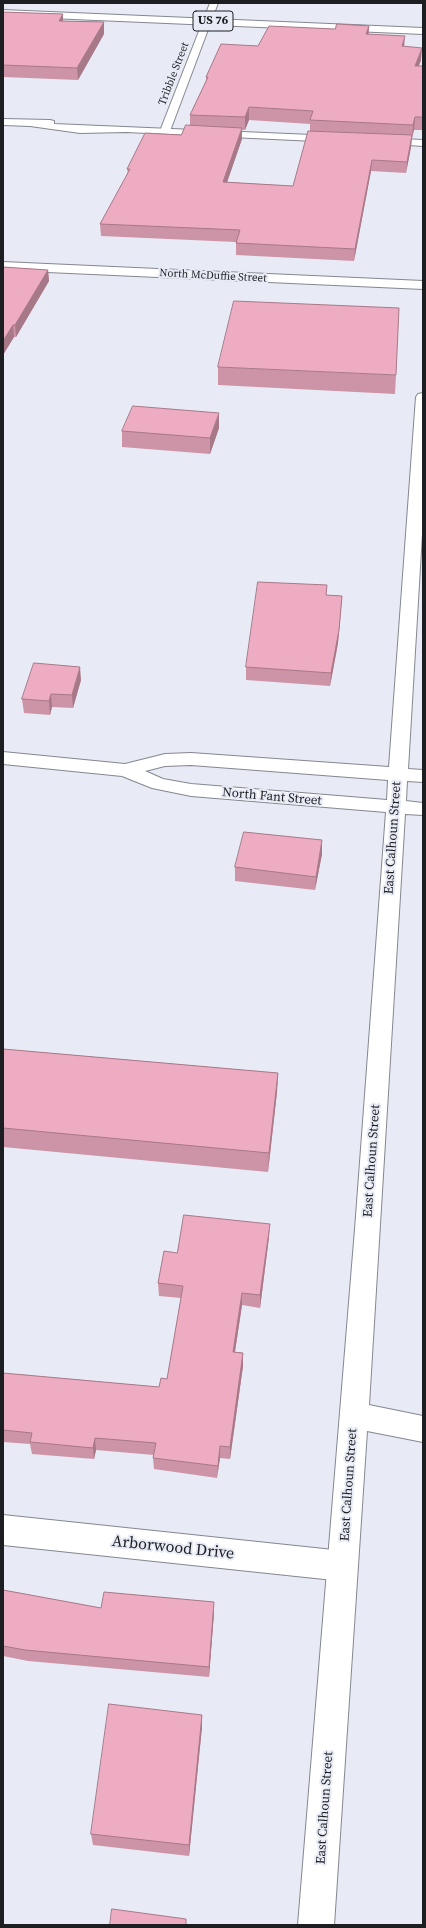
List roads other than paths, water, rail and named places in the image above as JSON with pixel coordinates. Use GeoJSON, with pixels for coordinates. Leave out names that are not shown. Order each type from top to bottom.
{"type":"FeatureCollection","features":[{"type":"Feature","properties":{"kind":"street","name":"Tribble Street"},"geometry":{"type":"LineString","coordinates":[[165,131],[214,3]]}},
{"type":"Feature","properties":{"kind":"street","name":"US 76"},"geometry":{"type":"LineString","coordinates":[[3,13],[423,31]]}},
{"type":"Feature","properties":{"kind":"street"},"geometry":{"type":"LineString","coordinates":[[3,122],[34,124],[53,128],[104,130],[126,129],[345,139]]}},
{"type":"Feature","properties":{"kind":"street"},"geometry":{"type":"LineString","coordinates":[[368,140],[423,143]]}},
{"type":"Feature","properties":{"kind":"street","name":"North McDuffie Street"},"geometry":{"type":"LineString","coordinates":[[3,266],[423,285]]}},
{"type":"Feature","properties":{"kind":"street","name":"East Calhoun Street"},"geometry":{"type":"LineString","coordinates":[[316,1925],[354,1416],[423,398]]}},
{"type":"Feature","properties":{"kind":"street","name":"North Fant Street"},"geometry":{"type":"LineString","coordinates":[[3,758],[125,770],[159,784],[191,790],[423,809]]}},
{"type":"Feature","properties":{"kind":"street","name":"North Fant Street"},"geometry":{"type":"LineString","coordinates":[[125,770],[165,760],[191,759],[423,776]]}},
{"type":"Feature","properties":{"kind":"street"},"geometry":{"type":"LineString","coordinates":[[354,1416],[423,1430]]}},
{"type":"Feature","properties":{"kind":"street","name":"Arborwood Drive"},"geometry":{"type":"LineString","coordinates":[[3,1530],[342,1566]]}}]}
